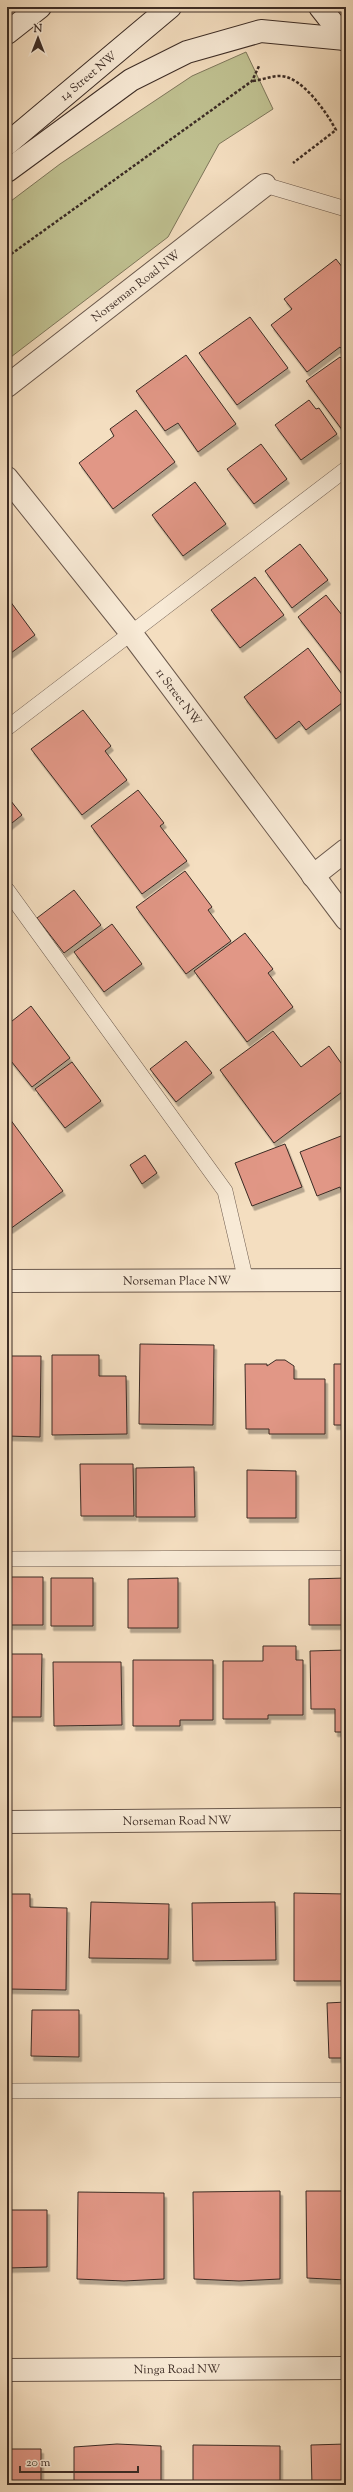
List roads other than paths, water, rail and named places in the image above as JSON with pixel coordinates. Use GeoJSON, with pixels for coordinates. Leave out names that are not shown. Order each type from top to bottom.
{"type":"FeatureCollection","features":[{"type":"Feature","properties":{"kind":"street"},"geometry":{"type":"LineString","coordinates":[[7,33],[40,7]]}},
{"type":"Feature","properties":{"kind":"street","name":"14 Street NW"},"geometry":{"type":"LineString","coordinates":[[7,144],[170,7]]}},
{"type":"Feature","properties":{"kind":"street"},"geometry":{"type":"LineString","coordinates":[[320,7],[346,40]]}},
{"type":"Feature","properties":{"kind":"street"},"geometry":{"type":"LineString","coordinates":[[7,171],[131,80],[187,52],[262,31],[346,40]]}},
{"type":"Feature","properties":{"kind":"street","name":"Norseman Road NW"},"geometry":{"type":"LineString","coordinates":[[7,386],[265,186]]}},
{"type":"Feature","properties":{"kind":"street","name":"11 Street NW"},"geometry":{"type":"LineString","coordinates":[[7,478],[131,633],[346,919]]}},
{"type":"Feature","properties":{"kind":"street"},"geometry":{"type":"LineString","coordinates":[[314,876],[346,850]]}},
{"type":"Feature","properties":{"kind":"street","name":"Norseman Place NW"},"geometry":{"type":"LineString","coordinates":[[7,1281],[346,1280]]}},
{"type":"Feature","properties":{"kind":"street","name":"Norseman Road NW"},"geometry":{"type":"LineString","coordinates":[[7,1822],[346,1819]]}},
{"type":"Feature","properties":{"kind":"street","name":"Ninga Road NW"},"geometry":{"type":"LineString","coordinates":[[7,2370],[346,2368]]}},
{"type":"Feature","properties":{"kind":"lane"},"geometry":{"type":"LineString","coordinates":[[265,186],[346,209]]}},
{"type":"Feature","properties":{"kind":"lane"},"geometry":{"type":"LineString","coordinates":[[7,728],[346,469]]}},
{"type":"Feature","properties":{"kind":"lane"},"geometry":{"type":"LineString","coordinates":[[7,890],[225,1191],[246,1281]]}},
{"type":"Feature","properties":{"kind":"lane"},"geometry":{"type":"LineString","coordinates":[[7,1559],[346,1558]]}},
{"type":"Feature","properties":{"kind":"lane"},"geometry":{"type":"LineString","coordinates":[[7,2091],[346,2090]]}}]}
